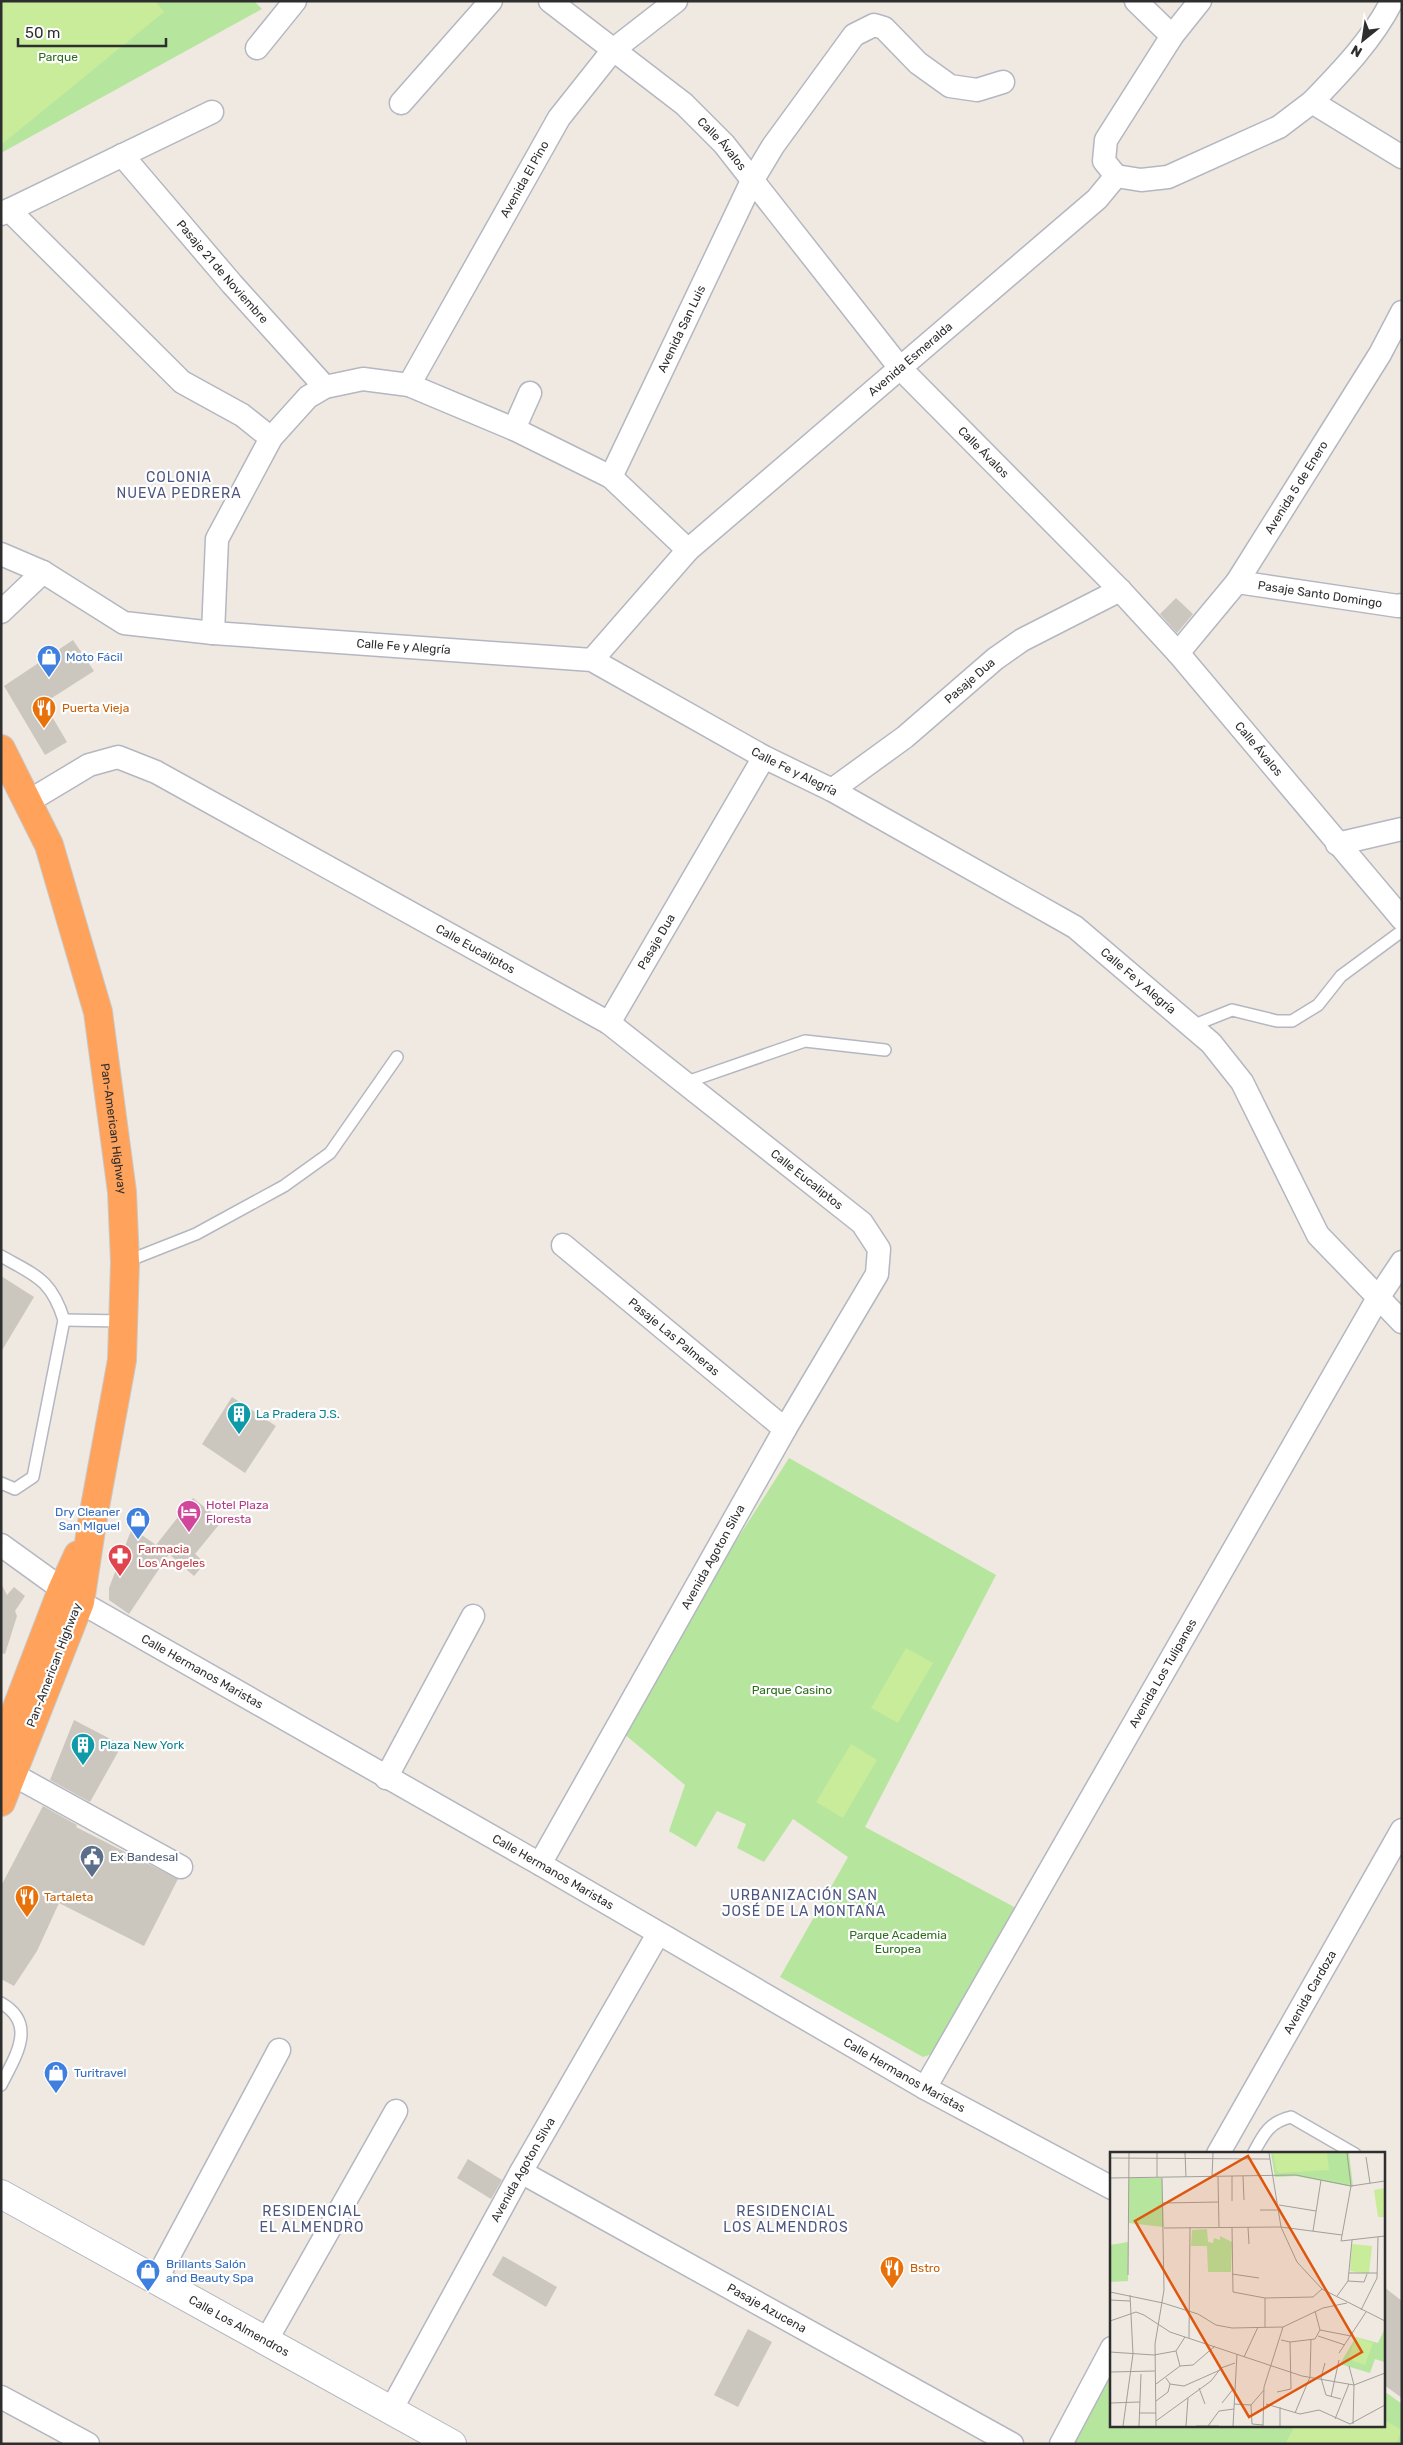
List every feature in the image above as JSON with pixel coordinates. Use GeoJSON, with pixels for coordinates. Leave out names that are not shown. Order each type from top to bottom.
{"type":"FeatureCollection","features":[{"type":"Feature","properties":{"kind":"highway","name":"Pan-American Highway"},"geometry":{"type":"LineString","coordinates":[[1,749],[29,801],[49,845],[98,1012],[122,1192],[125,1262],[122,1360],[92,1523],[71,1596],[1,1802]]}},
{"type":"Feature","properties":{"kind":"highway","name":"Pan-American Highway"},"geometry":{"type":"LineString","coordinates":[[1,1748],[71,1596]]}},
{"type":"Feature","properties":{"kind":"street"},"geometry":{"type":"LineString","coordinates":[[257,48],[295,1]]}},
{"type":"Feature","properties":{"kind":"street"},"geometry":{"type":"LineString","coordinates":[[401,103],[491,1]]}},
{"type":"Feature","properties":{"kind":"street","name":"Calle Ávalos"},"geometry":{"type":"LineString","coordinates":[[550,1],[684,104],[724,144],[900,368],[1120,590],[1178,653],[1402,919]]}},
{"type":"Feature","properties":{"kind":"street","name":"Avenida El Pino"},"geometry":{"type":"LineString","coordinates":[[409,385],[560,118],[613,50],[676,1]]}},
{"type":"Feature","properties":{"kind":"street"},"geometry":{"type":"LineString","coordinates":[[1136,1],[1172,36]]}},
{"type":"Feature","properties":{"kind":"street"},"geometry":{"type":"LineString","coordinates":[[1200,1],[1172,36],[1106,140],[1104,162],[1116,176],[1141,180],[1168,177],[1279,127],[1312,102],[1349,64],[1382,20],[1392,1]]}},
{"type":"Feature","properties":{"kind":"street","name":"Avenida San Luis"},"geometry":{"type":"LineString","coordinates":[[611,477],[752,181],[773,146],[854,35],[874,25],[884,28],[918,63],[950,86],[977,90],[1003,82]]}},
{"type":"Feature","properties":{"kind":"street"},"geometry":{"type":"LineString","coordinates":[[1312,102],[1402,157]]}},
{"type":"Feature","properties":{"kind":"street"},"geometry":{"type":"LineString","coordinates":[[212,112],[5,212],[182,382],[242,415],[271,438]]}},
{"type":"Feature","properties":{"kind":"street","name":"Pasaje 21 de Noviembre"},"geometry":{"type":"LineString","coordinates":[[122,156],[232,284],[325,387]]}},
{"type":"Feature","properties":{"kind":"street","name":"Avenida Esmeralda"},"geometry":{"type":"LineString","coordinates":[[592,660],[688,550],[1097,199],[1116,176]]}},
{"type":"Feature","properties":{"kind":"street","name":"Avenida 5 de Enero"},"geometry":{"type":"LineString","coordinates":[[1178,653],[1236,582],[1260,541],[1380,354],[1402,312]]}},
{"type":"Feature","properties":{"kind":"street"},"geometry":{"type":"LineString","coordinates":[[1380,354],[1402,354]]}},
{"type":"Feature","properties":{"kind":"street"},"geometry":{"type":"LineString","coordinates":[[213,633],[217,539],[271,438],[308,396],[325,387],[363,379],[409,385],[514,429],[611,477],[688,550]]}},
{"type":"Feature","properties":{"kind":"street"},"geometry":{"type":"LineString","coordinates":[[514,429],[530,393]]}},
{"type":"Feature","properties":{"kind":"street","name":"Calle Fe y Alegría"},"geometry":{"type":"LineString","coordinates":[[1,554],[43,572],[124,623],[213,633],[592,660],[764,757],[832,790],[1075,927],[1211,1043],[1242,1082],[1318,1235],[1393,1312]]}},
{"type":"Feature","properties":{"kind":"street"},"geometry":{"type":"LineString","coordinates":[[1,612],[43,572]]}},
{"type":"Feature","properties":{"kind":"street","name":"Pasaje Santo Domingo"},"geometry":{"type":"LineString","coordinates":[[1236,582],[1398,606],[1402,605]]}},
{"type":"Feature","properties":{"kind":"street","name":"Pasaje Dua"},"geometry":{"type":"LineString","coordinates":[[832,790],[905,736],[994,659],[1022,640],[1120,590]]}},
{"type":"Feature","properties":{"kind":"street","name":"Pasaje Dua"},"geometry":{"type":"LineString","coordinates":[[609,1023],[764,757]]}},
{"type":"Feature","properties":{"kind":"street","name":"Calle Eucaliptos"},"geometry":{"type":"LineString","coordinates":[[29,801],[89,765],[118,758],[156,772],[609,1023],[862,1224],[879,1250]]}},
{"type":"Feature","properties":{"kind":"street"},"geometry":{"type":"LineString","coordinates":[[1337,844],[1402,829]]}},
{"type":"Feature","properties":{"kind":"street","name":"Pasaje Las Palmeras"},"geometry":{"type":"LineString","coordinates":[[563,1245],[785,1429]]}},
{"type":"Feature","properties":{"kind":"street","name":"Avenida Agoton Silva"},"geometry":{"type":"LineString","coordinates":[[540,1864],[785,1429],[878,1274],[879,1250]]}},
{"type":"Feature","properties":{"kind":"street","name":"Avenida Los Tulipanes"},"geometry":{"type":"LineString","coordinates":[[925,2088],[1393,1312],[1402,1262]]}},
{"type":"Feature","properties":{"kind":"street","name":"Calle Hermanos Maristas"},"geometry":{"type":"LineString","coordinates":[[1,1545],[71,1596],[386,1778],[540,1864],[925,2088],[1110,2187]]}},
{"type":"Feature","properties":{"kind":"street"},"geometry":{"type":"LineString","coordinates":[[386,1778],[473,1616]]}},
{"type":"Feature","properties":{"kind":"street"},"geometry":{"type":"LineString","coordinates":[[12,1774],[181,1867]]}},
{"type":"Feature","properties":{"kind":"street","name":"Avenida Cardoza"},"geometry":{"type":"LineString","coordinates":[[1219,2152],[1402,1830]]}},
{"type":"Feature","properties":{"kind":"street","name":"Avenida Agoton Silva"},"geometry":{"type":"LineString","coordinates":[[391,2410],[521,2172],[658,1934]]}},
{"type":"Feature","properties":{"kind":"street"},"geometry":{"type":"LineString","coordinates":[[156,2280],[279,2050]]}},
{"type":"Feature","properties":{"kind":"street"},"geometry":{"type":"LineString","coordinates":[[266,2341],[396,2111]]}},
{"type":"Feature","properties":{"kind":"street","name":"Pasaje Azucena"},"geometry":{"type":"LineString","coordinates":[[521,2172],[1012,2444]]}},
{"type":"Feature","properties":{"kind":"street","name":"Calle Los Almendros"},"geometry":{"type":"LineString","coordinates":[[1,2194],[449,2443]]}},
{"type":"Feature","properties":{"kind":"street"},"geometry":{"type":"LineString","coordinates":[[1061,2444],[1110,2352]]}},
{"type":"Feature","properties":{"kind":"street"},"geometry":{"type":"LineString","coordinates":[[1,2397],[81,2442]]}},
{"type":"Feature","properties":{"kind":"lane"},"geometry":{"type":"LineString","coordinates":[[1192,1026],[1232,1010],[1277,1021],[1292,1021],[1318,1005],[1341,976],[1402,931]]}},
{"type":"Feature","properties":{"kind":"lane"},"geometry":{"type":"LineString","coordinates":[[684,1083],[804,1041],[884,1050]]}},
{"type":"Feature","properties":{"kind":"lane"},"geometry":{"type":"LineString","coordinates":[[125,1262],[196,1234],[284,1186],[330,1152],[397,1057]]}},
{"type":"Feature","properties":{"kind":"lane"},"geometry":{"type":"LineString","coordinates":[[1,1256],[45,1282],[58,1301],[64,1320],[33,1477],[15,1489],[1,1484]]}},
{"type":"Feature","properties":{"kind":"lane"},"geometry":{"type":"LineString","coordinates":[[64,1320],[123,1321]]}},
{"type":"Feature","properties":{"kind":"lane"},"geometry":{"type":"LineString","coordinates":[[1,2003],[11,2009],[19,2018],[22,2038],[18,2052],[1,2085]]}},
{"type":"Feature","properties":{"kind":"lane"},"geometry":{"type":"LineString","coordinates":[[1254,2152],[1267,2128],[1280,2120],[1291,2117],[1352,2152]]}},
{"type":"Feature","properties":{"kind":"green space","name":"Parque"},"geometry":{"type":"Polygon","coordinates":[[[1,1],[254,1],[262,9],[1,153],[1,1]]]}},
{"type":"Feature","properties":{"kind":"green space","name":"Parque"},"geometry":{"type":"Polygon","coordinates":[[[1,1],[155,1],[164,12],[1,145],[1,1]]]}},
{"type":"Feature","properties":{"kind":"green space","name":"Parque Casino"},"geometry":{"type":"Polygon","coordinates":[[[789,1458],[996,1575],[865,1827],[1016,1908],[932,2054],[923,2057],[780,1977],[848,1857],[793,1819],[764,1862],[737,1848],[746,1824],[717,1811],[696,1847],[669,1831],[685,1785],[617,1728],[789,1458]]]}},
{"type":"Feature","properties":{"kind":"green space"},"geometry":{"type":"Polygon","coordinates":[[[906,1648],[933,1663],[898,1723],[871,1708],[906,1648]]]}},
{"type":"Feature","properties":{"kind":"green space"},"geometry":{"type":"Polygon","coordinates":[[[851,1744],[877,1760],[843,1818],[816,1802],[851,1744]]]}},
{"type":"Feature","properties":{"kind":"green space"},"geometry":{"type":"Polygon","coordinates":[[[1110,2349],[1110,2428],[1386,2428],[1386,2392],[1402,2404],[1402,2444],[1058,2444],[1110,2349]]]}},
{"type":"Feature","properties":{"kind":"green space"},"geometry":{"type":"Polygon","coordinates":[[[1386,2421],[1402,2430],[1396,2444],[1285,2444],[1294,2428],[1386,2428],[1386,2421]]]}},
{"type":"Feature","properties":{"kind":"building"},"geometry":{"type":"Polygon","coordinates":[[[1176,598],[1193,614],[1177,633],[1160,614],[1176,598]]]}},
{"type":"Feature","properties":{"kind":"building","name":"Moto Fácil"},"geometry":{"type":"Polygon","coordinates":[[[73,640],[94,671],[44,703],[67,742],[45,755],[4,686],[73,640]]]}},
{"type":"Feature","properties":{"kind":"building"},"geometry":{"type":"Polygon","coordinates":[[[1,1276],[34,1297],[1,1352],[1,1276]]]}},
{"type":"Feature","properties":{"kind":"building","name":"La Pradera J.S."},"geometry":{"type":"Polygon","coordinates":[[[232,1397],[276,1426],[245,1473],[202,1444],[232,1397]]]}},
{"type":"Feature","properties":{"kind":"building"},"geometry":{"type":"Polygon","coordinates":[[[193,1498],[222,1521],[195,1554],[205,1563],[194,1576],[169,1554],[129,1614],[109,1600],[109,1588],[132,1528],[156,1545],[193,1498]]]}},
{"type":"Feature","properties":{"kind":"building"},"geometry":{"type":"Polygon","coordinates":[[[1,1583],[7,1595],[14,1587],[25,1596],[15,1611],[17,1616],[5,1654],[1,1653],[1,1583]]]}},
{"type":"Feature","properties":{"kind":"building","name":"Plaza New York"},"geometry":{"type":"Polygon","coordinates":[[[74,1720],[122,1745],[90,1802],[50,1780],[74,1720]]]}},
{"type":"Feature","properties":{"kind":"building","name":"Ex Bandesal"},"geometry":{"type":"Polygon","coordinates":[[[43,1806],[77,1825],[76,1827],[178,1879],[144,1946],[59,1903],[37,1951],[14,1986],[1,1979],[1,1886],[43,1806]]]}},
{"type":"Feature","properties":{"kind":"building"},"geometry":{"type":"Polygon","coordinates":[[[468,2159],[502,2180],[491,2199],[457,2178],[468,2159]]]}},
{"type":"Feature","properties":{"kind":"building"},"geometry":{"type":"Polygon","coordinates":[[[503,2256],[557,2287],[546,2307],[492,2275],[503,2256]]]}},
{"type":"Feature","properties":{"kind":"building"},"geometry":{"type":"Polygon","coordinates":[[[1386,2289],[1402,2301],[1402,2398],[1386,2386],[1386,2289]]]}},
{"type":"Feature","properties":{"kind":"building"},"geometry":{"type":"Polygon","coordinates":[[[748,2329],[772,2342],[738,2407],[714,2395],[748,2329]]]}},
{"type":"Feature","properties":{"kind":"place","name":"Moto Fácil"},"geometry":{"type":"Point","coordinates":[49,678]}},
{"type":"Feature","properties":{"kind":"place","name":"Puerta Vieja"},"geometry":{"type":"Point","coordinates":[44,729]}},
{"type":"Feature","properties":{"kind":"place","name":"La Pradera J.S."},"geometry":{"type":"Point","coordinates":[239,1435]}},
{"type":"Feature","properties":{"kind":"place","name":"Hotel Plaza Floresta"},"geometry":{"type":"Point","coordinates":[189,1533]}},
{"type":"Feature","properties":{"kind":"place","name":"Dry Cleaner San MIguel"},"geometry":{"type":"Point","coordinates":[138,1540]}},
{"type":"Feature","properties":{"kind":"place","name":"Farmacia Los Angeles"},"geometry":{"type":"Point","coordinates":[120,1577]}},
{"type":"Feature","properties":{"kind":"place","name":"Plaza New York"},"geometry":{"type":"Point","coordinates":[83,1766]}},
{"type":"Feature","properties":{"kind":"place","name":"Ex Bandesal"},"geometry":{"type":"Point","coordinates":[92,1878]}},
{"type":"Feature","properties":{"kind":"place","name":"Tartaleta"},"geometry":{"type":"Point","coordinates":[27,1918]}},
{"type":"Feature","properties":{"kind":"place","name":"Turitravel"},"geometry":{"type":"Point","coordinates":[56,2094]}},
{"type":"Feature","properties":{"kind":"place","name":"Bstro"},"geometry":{"type":"Point","coordinates":[892,2289]}},
{"type":"Feature","properties":{"kind":"place","name":"Brillants Salón and Beauty Spa"},"geometry":{"type":"Point","coordinates":[148,2292]}},
{"type":"Feature","properties":{"kind":"district","name":"COLONIA NUEVA PEDRERA"},"geometry":{"type":"Point","coordinates":[179,486]}},
{"type":"Feature","properties":{"kind":"district","name":"URBANIZACIÓN SAN JOSÉ DE LA MONTAÑA"},"geometry":{"type":"Point","coordinates":[804,1904]}},
{"type":"Feature","properties":{"kind":"district","name":"RESIDENCIAL EL ALMENDRO"},"geometry":{"type":"Point","coordinates":[312,2220]}},
{"type":"Feature","properties":{"kind":"district","name":"RESIDENCIAL LOS ALMENDROS"},"geometry":{"type":"Point","coordinates":[786,2220]}},
{"type":"Feature","properties":{"kind":"park label","name":"Parque Academia Europea"},"geometry":{"type":"Point","coordinates":[898,1942]}}]}
